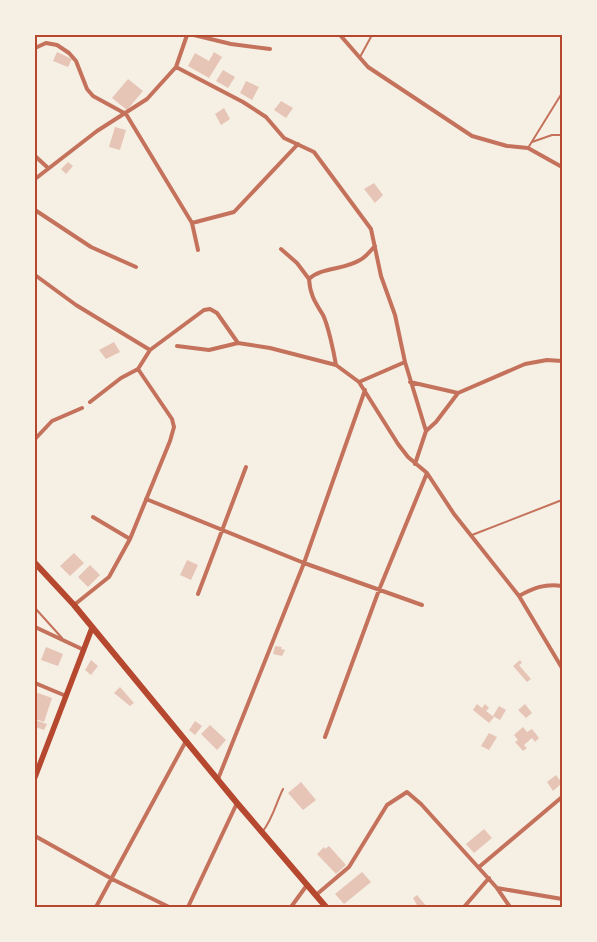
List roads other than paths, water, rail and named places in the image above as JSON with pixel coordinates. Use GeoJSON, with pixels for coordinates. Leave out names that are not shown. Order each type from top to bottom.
{"type":"FeatureCollection","features":[{"type":"Feature","properties":{"kind":"main road"},"geometry":{"type":"LineString","coordinates":[[35,563],[74,606],[326,907]]}},
{"type":"Feature","properties":{"kind":"main road"},"geometry":{"type":"LineString","coordinates":[[35,777],[92,628]]}},
{"type":"Feature","properties":{"kind":"street"},"geometry":{"type":"LineString","coordinates":[[35,178],[47,167],[97,131],[148,99],[176,67],[187,35]]}},
{"type":"Feature","properties":{"kind":"street"},"geometry":{"type":"LineString","coordinates":[[194,35],[231,44],[270,49]]}},
{"type":"Feature","properties":{"kind":"street"},"geometry":{"type":"LineString","coordinates":[[340,35],[368,67],[472,136],[507,146],[528,148],[562,167]]}},
{"type":"Feature","properties":{"kind":"street"},"geometry":{"type":"LineString","coordinates":[[35,48],[46,43],[57,45],[69,53],[76,61],[87,89],[93,96],[126,114],[192,223],[198,250]]}},
{"type":"Feature","properties":{"kind":"street"},"geometry":{"type":"LineString","coordinates":[[176,67],[243,102],[266,117],[284,138],[314,152],[339,183],[371,229],[381,276],[395,315],[410,382],[426,431]]}},
{"type":"Feature","properties":{"kind":"street"},"geometry":{"type":"LineString","coordinates":[[192,223],[234,212],[298,144]]}},
{"type":"Feature","properties":{"kind":"street"},"geometry":{"type":"LineString","coordinates":[[35,156],[47,167]]}},
{"type":"Feature","properties":{"kind":"street"},"geometry":{"type":"LineString","coordinates":[[35,210],[91,247],[136,267]]}},
{"type":"Feature","properties":{"kind":"street"},"geometry":{"type":"LineString","coordinates":[[308,279],[316,272],[339,268],[361,260],[375,246]]}},
{"type":"Feature","properties":{"kind":"street"},"geometry":{"type":"LineString","coordinates":[[281,249],[297,263],[308,279],[310,292],[325,323],[336,365]]}},
{"type":"Feature","properties":{"kind":"street"},"geometry":{"type":"LineString","coordinates":[[35,275],[76,305],[150,350]]}},
{"type":"Feature","properties":{"kind":"street"},"geometry":{"type":"LineString","coordinates":[[90,402],[121,378],[138,370],[150,350],[204,310],[210,309],[217,313],[238,343]]}},
{"type":"Feature","properties":{"kind":"street"},"geometry":{"type":"LineString","coordinates":[[178,346],[209,350],[238,343],[270,348],[336,365],[360,382],[398,444],[415,464],[427,473],[454,514],[519,596],[562,668]]}},
{"type":"Feature","properties":{"kind":"street"},"geometry":{"type":"LineString","coordinates":[[415,464],[426,431],[436,422],[458,393],[525,364],[547,360],[562,362]]}},
{"type":"Feature","properties":{"kind":"street"},"geometry":{"type":"LineString","coordinates":[[360,382],[405,362]]}},
{"type":"Feature","properties":{"kind":"street"},"geometry":{"type":"LineString","coordinates":[[74,606],[109,577],[130,539],[174,427],[168,412],[138,370]]}},
{"type":"Feature","properties":{"kind":"street"},"geometry":{"type":"LineString","coordinates":[[410,382],[458,393]]}},
{"type":"Feature","properties":{"kind":"street"},"geometry":{"type":"LineString","coordinates":[[218,780],[304,562],[365,390]]}},
{"type":"Feature","properties":{"kind":"street"},"geometry":{"type":"LineString","coordinates":[[35,439],[52,421],[82,408]]}},
{"type":"Feature","properties":{"kind":"street"},"geometry":{"type":"LineString","coordinates":[[198,594],[246,467]]}},
{"type":"Feature","properties":{"kind":"street"},"geometry":{"type":"LineString","coordinates":[[325,737],[379,590],[427,473]]}},
{"type":"Feature","properties":{"kind":"street"},"geometry":{"type":"LineString","coordinates":[[146,498],[304,562],[422,605]]}},
{"type":"Feature","properties":{"kind":"street"},"geometry":{"type":"LineString","coordinates":[[93,516],[130,539]]}},
{"type":"Feature","properties":{"kind":"street"},"geometry":{"type":"LineString","coordinates":[[519,596],[532,589],[551,584],[562,586]]}},
{"type":"Feature","properties":{"kind":"street"},"geometry":{"type":"LineString","coordinates":[[35,627],[84,650]]}},
{"type":"Feature","properties":{"kind":"street"},"geometry":{"type":"LineString","coordinates":[[35,683],[66,696]]}},
{"type":"Feature","properties":{"kind":"street"},"geometry":{"type":"LineString","coordinates":[[96,907],[186,741]]}},
{"type":"Feature","properties":{"kind":"street"},"geometry":{"type":"LineString","coordinates":[[316,895],[350,867],[387,805],[407,792],[489,878],[510,907]]}},
{"type":"Feature","properties":{"kind":"street"},"geometry":{"type":"LineString","coordinates":[[479,867],[562,797]]}},
{"type":"Feature","properties":{"kind":"street"},"geometry":{"type":"LineString","coordinates":[[188,907],[237,803]]}},
{"type":"Feature","properties":{"kind":"street"},"geometry":{"type":"LineString","coordinates":[[35,836],[112,879],[169,907]]}},
{"type":"Feature","properties":{"kind":"street"},"geometry":{"type":"LineString","coordinates":[[464,907],[489,878]]}},
{"type":"Feature","properties":{"kind":"street"},"geometry":{"type":"LineString","coordinates":[[291,907],[307,885]]}},
{"type":"Feature","properties":{"kind":"street"},"geometry":{"type":"LineString","coordinates":[[497,888],[562,899]]}},
{"type":"Feature","properties":{"kind":"lane"},"geometry":{"type":"LineString","coordinates":[[360,57],[372,35]]}},
{"type":"Feature","properties":{"kind":"lane"},"geometry":{"type":"LineString","coordinates":[[528,148],[562,93]]}},
{"type":"Feature","properties":{"kind":"lane"},"geometry":{"type":"LineString","coordinates":[[532,142],[552,134],[562,135]]}},
{"type":"Feature","properties":{"kind":"lane"},"geometry":{"type":"LineString","coordinates":[[472,535],[562,500]]}},
{"type":"Feature","properties":{"kind":"lane"},"geometry":{"type":"LineString","coordinates":[[35,608],[64,641]]}},
{"type":"Feature","properties":{"kind":"lane"},"geometry":{"type":"LineString","coordinates":[[262,832],[272,820],[274,806],[283,789]]}}]}
